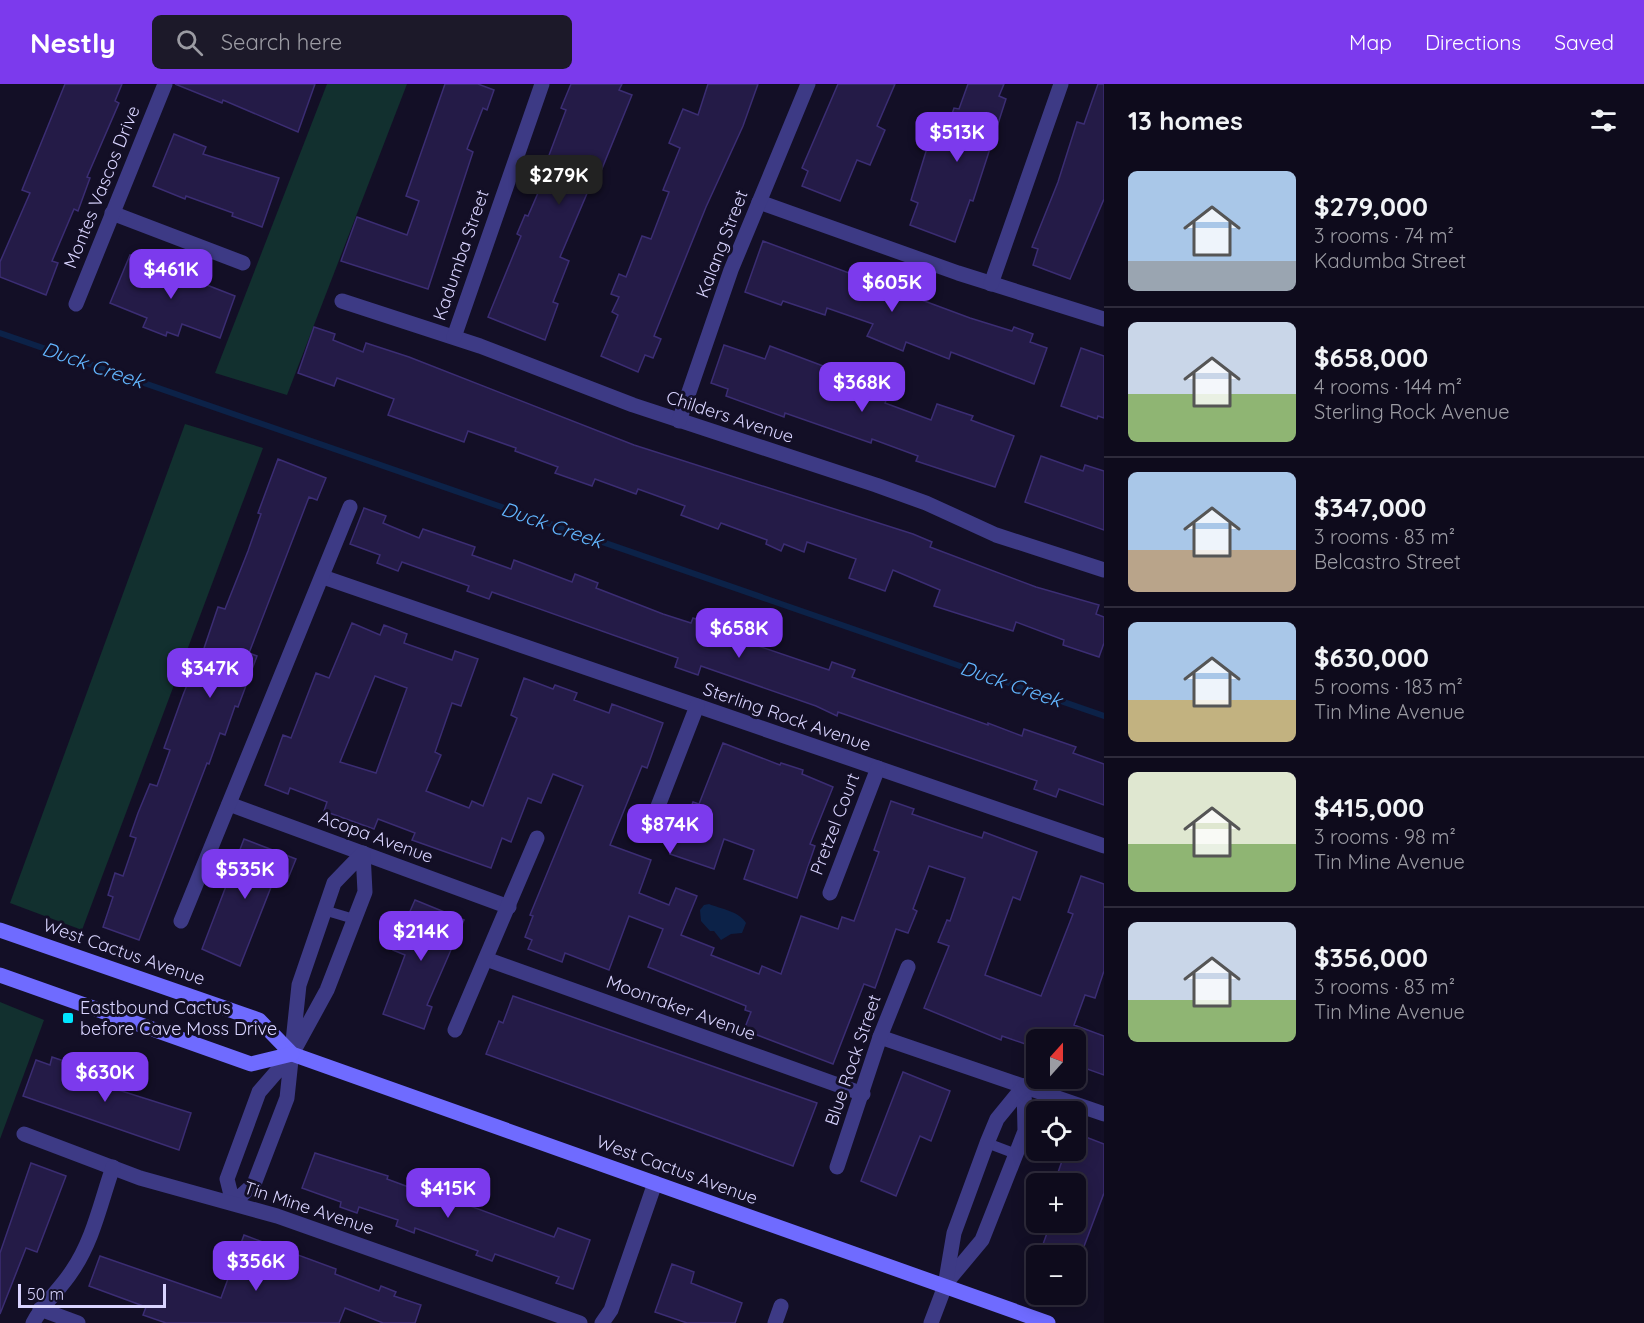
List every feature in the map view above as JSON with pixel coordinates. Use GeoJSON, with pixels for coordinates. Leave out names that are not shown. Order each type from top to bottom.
{"type":"FeatureCollection","features":[{"type":"Feature","properties":{"kind":"main road","name":"West Cactus Avenue"},"geometry":{"type":"LineString","coordinates":[[0,930],[259,1020],[292,1054],[1048,1323]]}},
{"type":"Feature","properties":{"kind":"main road"},"geometry":{"type":"LineString","coordinates":[[0,975],[251,1064],[292,1054]]}},
{"type":"Feature","properties":{"kind":"street","name":"Montes Vascos Drive"},"geometry":{"type":"LineString","coordinates":[[76,304],[165,84]]}},
{"type":"Feature","properties":{"kind":"street","name":"Kadumba Street"},"geometry":{"type":"LineString","coordinates":[[454,337],[542,84]]}},
{"type":"Feature","properties":{"kind":"street","name":"Kalang Street"},"geometry":{"type":"LineString","coordinates":[[679,421],[731,270],[807,84]]}},
{"type":"Feature","properties":{"kind":"street"},"geometry":{"type":"LineString","coordinates":[[991,284],[1061,84]]}},
{"type":"Feature","properties":{"kind":"street"},"geometry":{"type":"LineString","coordinates":[[759,202],[991,284],[1104,319]]}},
{"type":"Feature","properties":{"kind":"street"},"geometry":{"type":"LineString","coordinates":[[112,213],[243,263]]}},
{"type":"Feature","properties":{"kind":"street","name":"Childers Avenue"},"geometry":{"type":"LineString","coordinates":[[342,301],[454,337],[679,421],[926,503],[996,535],[1104,570]]}},
{"type":"Feature","properties":{"kind":"street"},"geometry":{"type":"LineString","coordinates":[[181,921],[350,507]]}},
{"type":"Feature","properties":{"kind":"street","name":"Sterling Rock Avenue"},"geometry":{"type":"LineString","coordinates":[[323,576],[1104,846]]}},
{"type":"Feature","properties":{"kind":"street"},"geometry":{"type":"LineString","coordinates":[[648,832],[697,706]]}},
{"type":"Feature","properties":{"kind":"street","name":"Pretzel Court"},"geometry":{"type":"LineString","coordinates":[[830,893],[878,768]]}},
{"type":"Feature","properties":{"kind":"street","name":"Acopa Avenue"},"geometry":{"type":"LineString","coordinates":[[229,804],[509,907]]}},
{"type":"Feature","properties":{"kind":"street"},"geometry":{"type":"LineString","coordinates":[[455,1030],[537,838]]}},
{"type":"Feature","properties":{"kind":"street"},"geometry":{"type":"LineString","coordinates":[[363,852],[334,883],[327,911],[299,985],[292,1054],[287,1098],[254,1184],[233,1203],[227,1179],[259,1092],[292,1054],[327,990],[354,919],[364,892],[363,852]]}},
{"type":"Feature","properties":{"kind":"street","name":"Moonraker Avenue"},"geometry":{"type":"LineString","coordinates":[[486,959],[863,1094]]}},
{"type":"Feature","properties":{"kind":"street","name":"Blue Rock Street"},"geometry":{"type":"LineString","coordinates":[[837,1167],[880,1037],[908,967]]}},
{"type":"Feature","properties":{"kind":"street"},"geometry":{"type":"LineString","coordinates":[[880,1037],[1104,1114]]}},
{"type":"Feature","properties":{"kind":"street"},"geometry":{"type":"LineString","coordinates":[[931,1323],[945,1286],[954,1233],[987,1143],[997,1119],[1024,1086]]}},
{"type":"Feature","properties":{"kind":"street"},"geometry":{"type":"LineString","coordinates":[[945,1286],[982,1240],[1016,1154],[1025,1131],[1024,1086]]}},
{"type":"Feature","properties":{"kind":"street","name":"Tin Mine Avenue"},"geometry":{"type":"LineString","coordinates":[[24,1134],[141,1178],[277,1215],[580,1323]]}},
{"type":"Feature","properties":{"kind":"street"},"geometry":{"type":"LineString","coordinates":[[78,1323],[37,1316],[73,1271],[85,1247],[112,1167]]}},
{"type":"Feature","properties":{"kind":"street"},"geometry":{"type":"LineString","coordinates":[[602,1323],[611,1310],[654,1183]]}},
{"type":"Feature","properties":{"kind":"street"},"geometry":{"type":"LineString","coordinates":[[775,1323],[781,1306]]}},
{"type":"Feature","properties":{"kind":"lane"},"geometry":{"type":"LineString","coordinates":[[327,911],[354,919]]}},
{"type":"Feature","properties":{"kind":"lane"},"geometry":{"type":"LineString","coordinates":[[987,1143],[1016,1154]]}},
{"type":"Feature","properties":{"kind":"green space"},"geometry":{"type":"Polygon","coordinates":[[[327,84],[407,84],[287,395],[215,373],[327,84]]]}},
{"type":"Feature","properties":{"kind":"green space"},"geometry":{"type":"Polygon","coordinates":[[[185,424],[263,448],[82,930],[10,903],[185,424]]]}},
{"type":"Feature","properties":{"kind":"green space"},"geometry":{"type":"Polygon","coordinates":[[[0,1002],[44,1020],[0,1139],[0,1002]]]}},
{"type":"Feature","properties":{"kind":"water"},"geometry":{"type":"Polygon","coordinates":[[[709,904],[734,913],[743,919],[746,923],[742,933],[731,934],[721,940],[714,931],[710,931],[701,921],[700,910],[704,905],[709,904]]]}},
{"type":"Feature","properties":{"kind":"building"},"geometry":{"type":"Polygon","coordinates":[[[65,84],[122,84],[115,101],[119,103],[87,177],[90,178],[78,211],[74,209],[52,261],[58,263],[46,295],[0,277],[0,262],[30,193],[22,190],[65,84]]]}},
{"type":"Feature","properties":{"kind":"building"},"geometry":{"type":"Polygon","coordinates":[[[175,84],[315,84],[298,132],[223,100],[222,103],[175,84]]]}},
{"type":"Feature","properties":{"kind":"building"},"geometry":{"type":"Polygon","coordinates":[[[445,84],[478,84],[494,90],[487,110],[483,108],[467,149],[473,152],[428,289],[341,261],[357,217],[407,235],[419,201],[406,196],[445,84]]]}},
{"type":"Feature","properties":{"kind":"building"},"geometry":{"type":"Polygon","coordinates":[[[571,84],[622,84],[619,90],[632,95],[601,171],[597,170],[560,257],[569,261],[553,302],[558,304],[545,340],[488,317],[521,236],[517,234],[525,215],[528,216],[544,179],[538,176],[546,157],[548,158],[566,110],[561,108],[571,84]]]}},
{"type":"Feature","properties":{"kind":"building"},"geometry":{"type":"Polygon","coordinates":[[[708,84],[758,84],[743,126],[706,207],[654,336],[661,339],[653,358],[645,355],[638,372],[601,356],[618,315],[612,312],[619,297],[611,294],[619,274],[626,277],[642,236],[651,239],[669,192],[663,190],[680,148],[669,143],[683,109],[698,115],[708,84]]]}},
{"type":"Feature","properties":{"kind":"building"},"geometry":{"type":"Polygon","coordinates":[[[838,84],[895,84],[877,126],[885,130],[870,165],[857,160],[840,201],[802,186],[808,171],[802,168],[838,84]]]}},
{"type":"Feature","properties":{"kind":"building"},"geometry":{"type":"Polygon","coordinates":[[[968,84],[1004,84],[999,96],[1006,99],[973,201],[970,200],[955,242],[910,225],[918,203],[911,200],[928,145],[940,149],[954,108],[959,109],[968,84]]]}},
{"type":"Feature","properties":{"kind":"building"},"geometry":{"type":"Polygon","coordinates":[[[1098,84],[1104,84],[1104,199],[1070,279],[1033,265],[1038,249],[1032,247],[1058,182],[1077,122],[1084,124],[1098,84]]]}},
{"type":"Feature","properties":{"kind":"building"},"geometry":{"type":"Polygon","coordinates":[[[174,134],[206,147],[203,154],[279,178],[262,227],[232,216],[233,213],[186,196],[185,199],[153,186],[174,134]]]}},
{"type":"Feature","properties":{"kind":"building"},"geometry":{"type":"Polygon","coordinates":[[[763,241],[970,318],[1012,331],[1014,327],[1033,334],[1030,342],[1047,348],[1034,384],[951,352],[949,359],[906,342],[903,351],[867,336],[873,324],[827,308],[825,315],[783,301],[781,305],[745,292],[763,241]]]}},
{"type":"Feature","properties":{"kind":"building"},"geometry":{"type":"Polygon","coordinates":[[[130,255],[235,296],[220,338],[182,324],[178,336],[167,332],[166,336],[143,327],[147,318],[110,303],[130,255]]]}},
{"type":"Feature","properties":{"kind":"building"},"geometry":{"type":"Polygon","coordinates":[[[314,327],[335,334],[333,340],[363,352],[366,343],[409,357],[634,445],[913,534],[932,542],[930,547],[1036,587],[1099,605],[1096,614],[1104,617],[1104,643],[1099,657],[1063,645],[1064,640],[1016,622],[1013,631],[934,606],[940,590],[893,570],[885,591],[849,578],[856,559],[807,542],[804,552],[784,544],[781,551],[766,544],[767,540],[721,523],[718,529],[681,515],[685,506],[638,489],[636,494],[595,479],[592,486],[555,473],[558,467],[515,451],[516,448],[468,431],[464,442],[388,415],[394,399],[337,378],[334,386],[298,373],[314,327]]]}},
{"type":"Feature","properties":{"kind":"building"},"geometry":{"type":"Polygon","coordinates":[[[724,345],[765,359],[770,346],[847,375],[844,383],[887,398],[885,403],[931,420],[937,404],[973,416],[971,420],[1014,436],[995,487],[916,461],[918,456],[872,439],[871,443],[785,413],[784,417],[726,396],[728,389],[711,383],[724,345]]]}},
{"type":"Feature","properties":{"kind":"building"},"geometry":{"type":"Polygon","coordinates":[[[1081,348],[1104,356],[1104,418],[1098,416],[1097,419],[1061,406],[1081,348]]]}},
{"type":"Feature","properties":{"kind":"building"},"geometry":{"type":"Polygon","coordinates":[[[1041,456],[1083,471],[1085,465],[1104,471],[1104,530],[1025,502],[1041,456]]]}},
{"type":"Feature","properties":{"kind":"building"},"geometry":{"type":"Polygon","coordinates":[[[278,459],[326,478],[317,500],[309,497],[249,653],[257,656],[238,707],[235,706],[225,735],[220,733],[209,764],[207,763],[139,940],[103,927],[113,897],[108,895],[115,873],[123,876],[136,838],[130,836],[138,813],[150,784],[157,786],[170,750],[164,748],[183,695],[195,665],[198,666],[218,607],[225,609],[248,551],[261,514],[258,513],[278,459]]]}},
{"type":"Feature","properties":{"kind":"building"},"geometry":{"type":"Polygon","coordinates":[[[364,508],[386,516],[383,523],[419,538],[423,529],[475,547],[472,555],[511,569],[514,560],[572,582],[575,574],[598,583],[596,588],[663,614],[691,623],[693,618],[716,626],[714,631],[829,670],[832,662],[855,670],[852,677],[988,725],[988,723],[1022,736],[1024,729],[1076,747],[1073,753],[1104,764],[1104,805],[1059,789],[1056,797],[1034,789],[1037,781],[838,712],[837,716],[816,706],[701,666],[698,675],[675,667],[678,658],[492,592],[489,599],[467,591],[469,586],[402,562],[398,571],[377,563],[380,555],[350,544],[364,508]]]}},
{"type":"Feature","properties":{"kind":"building"},"geometry":{"type":"Polygon","coordinates":[[[352,623],[380,635],[384,625],[407,634],[404,643],[452,660],[455,651],[478,659],[461,706],[452,703],[435,752],[441,755],[426,791],[469,808],[472,801],[483,806],[517,718],[511,715],[524,678],[553,689],[555,685],[577,693],[574,700],[609,713],[612,704],[663,723],[647,768],[642,766],[610,845],[651,860],[639,893],[669,905],[676,888],[697,896],[681,935],[714,948],[711,955],[759,974],[762,966],[781,974],[801,916],[838,929],[842,917],[854,921],[879,852],[874,850],[891,801],[914,809],[912,814],[952,828],[982,838],[984,832],[1037,852],[1020,900],[1013,897],[985,975],[1041,996],[1073,914],[1068,912],[1081,876],[1104,884],[1104,971],[1095,998],[1085,995],[1074,1025],[1085,1029],[1026,1029],[1026,1044],[1002,1036],[1001,1040],[924,1008],[949,946],[938,942],[947,920],[950,921],[965,878],[929,866],[913,909],[917,911],[908,933],[896,929],[875,988],[864,984],[833,1064],[744,1030],[751,1012],[745,1010],[746,1006],[648,967],[663,929],[629,916],[609,970],[565,953],[562,962],[528,949],[532,940],[525,937],[533,916],[530,915],[583,786],[553,774],[541,803],[528,798],[511,842],[502,838],[491,868],[412,840],[415,833],[378,819],[374,829],[324,811],[327,802],[290,788],[288,794],[265,785],[283,735],[291,738],[316,673],[329,678],[352,623]],[[375,676],[340,762],[376,773],[407,688],[375,676]]]}},
{"type":"Feature","properties":{"kind":"building"},"geometry":{"type":"Polygon","coordinates":[[[723,743],[780,765],[781,763],[803,770],[802,774],[833,787],[810,844],[815,846],[797,898],[744,879],[754,850],[724,839],[714,869],[670,854],[678,830],[682,831],[693,802],[699,804],[723,743]]]}},
{"type":"Feature","properties":{"kind":"building"},"geometry":{"type":"Polygon","coordinates":[[[244,839],[296,859],[287,881],[275,877],[240,966],[202,949],[244,839]]]}},
{"type":"Feature","properties":{"kind":"building"},"geometry":{"type":"Polygon","coordinates":[[[415,900],[464,920],[427,1005],[432,1007],[424,1029],[383,1014],[405,955],[393,950],[415,900]]]}},
{"type":"Feature","properties":{"kind":"building"},"geometry":{"type":"Polygon","coordinates":[[[513,996],[817,1103],[793,1166],[486,1054],[499,1021],[503,1023],[513,996]]]}},
{"type":"Feature","properties":{"kind":"building"},"geometry":{"type":"Polygon","coordinates":[[[1086,1029],[1104,1036],[1104,1075],[1086,1069],[1086,1029]]]}},
{"type":"Feature","properties":{"kind":"building"},"geometry":{"type":"Polygon","coordinates":[[[52,1057],[73,1064],[72,1068],[111,1082],[109,1087],[191,1113],[179,1150],[23,1096],[36,1060],[50,1065],[52,1057]]]}},
{"type":"Feature","properties":{"kind":"building"},"geometry":{"type":"Polygon","coordinates":[[[903,1072],[950,1091],[931,1141],[920,1136],[896,1196],[861,1181],[903,1072]]]}},
{"type":"Feature","properties":{"kind":"building"},"geometry":{"type":"Polygon","coordinates":[[[1086,1137],[1104,1144],[1104,1193],[1084,1245],[1043,1245],[1047,1233],[1086,1233],[1086,1173],[1058,1173],[1062,1161],[1086,1161],[1086,1137]]]}},
{"type":"Feature","properties":{"kind":"building"},"geometry":{"type":"Polygon","coordinates":[[[315,1153],[388,1176],[387,1179],[433,1196],[435,1193],[554,1237],[558,1228],[590,1240],[573,1289],[556,1283],[559,1277],[495,1254],[492,1261],[476,1255],[478,1251],[415,1228],[414,1233],[396,1226],[398,1220],[359,1207],[357,1213],[340,1207],[341,1202],[302,1188],[315,1153]]]}},
{"type":"Feature","properties":{"kind":"building"},"geometry":{"type":"Polygon","coordinates":[[[31,1163],[66,1176],[37,1252],[26,1248],[0,1314],[0,1253],[31,1163]]]}},
{"type":"Feature","properties":{"kind":"building"},"geometry":{"type":"Polygon","coordinates":[[[244,1235],[336,1269],[335,1274],[379,1291],[381,1286],[396,1292],[394,1296],[421,1305],[415,1323],[383,1323],[345,1308],[339,1323],[166,1323],[143,1315],[146,1307],[89,1286],[100,1256],[221,1298],[244,1235]]]}},
{"type":"Feature","properties":{"kind":"building"},"geometry":{"type":"Polygon","coordinates":[[[672,1264],[694,1272],[691,1283],[742,1303],[735,1323],[687,1323],[655,1312],[672,1264]]]}},
{"type":"Feature","properties":{"kind":"waterway","name":"Duck Creek"},"geometry":{"type":"LineString","coordinates":[[0,333],[1104,716]]}},
{"type":"Feature","properties":{"kind":"place","name":"Eastbound Cactus before Cave Moss Drive"},"geometry":{"type":"Point","coordinates":[68,1018]}}]}
